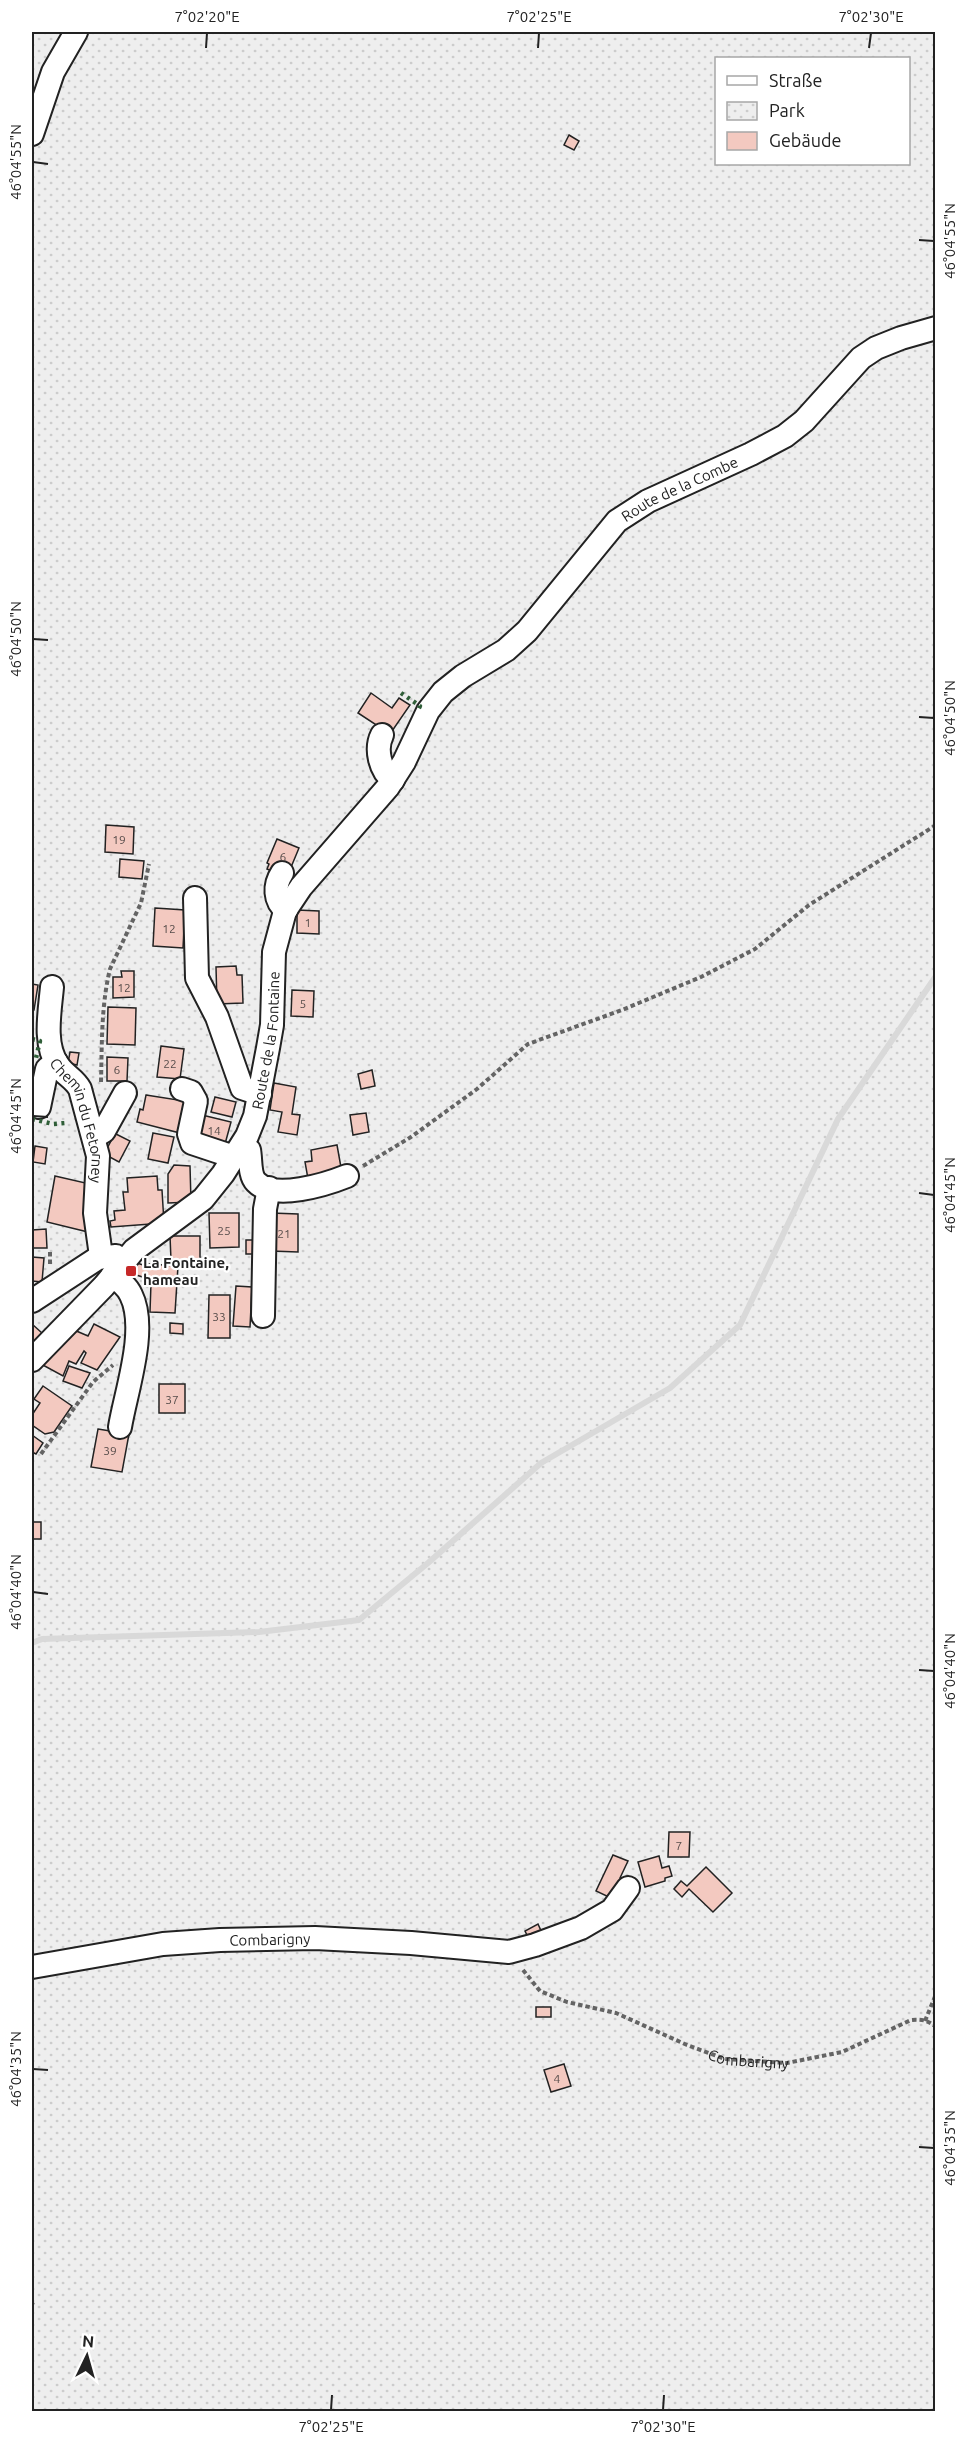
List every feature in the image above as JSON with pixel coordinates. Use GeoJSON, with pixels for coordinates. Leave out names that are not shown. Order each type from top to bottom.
{"type":"FeatureCollection","features":[{"type":"Feature","properties":{"kind":"street"},"geometry":{"type":"LineString","coordinates":[[32,134],[53,72],[76,32]]}},
{"type":"Feature","properties":{"kind":"street","name":"Route de la Combe"},"geometry":{"type":"LineString","coordinates":[[449,687],[506,650],[527,631],[559,594],[606,532],[624,515],[648,501],[785,436],[804,421],[861,358],[894,340],[936,328]]}},
{"type":"Feature","properties":{"kind":"street","name":"Route de la Fontaine"},"geometry":{"type":"LineString","coordinates":[[32,1360],[112,1264],[203,1199],[238,1151],[255,1116],[260,1094],[272,1025],[274,952],[286,909],[301,887],[393,780],[428,711],[449,687]]}},
{"type":"Feature","properties":{"kind":"street"},"geometry":{"type":"LineString","coordinates":[[382,735],[377,751],[387,777],[393,780]]}},
{"type":"Feature","properties":{"kind":"street"},"geometry":{"type":"LineString","coordinates":[[282,873],[277,884],[277,899],[279,904],[286,909]]}},
{"type":"Feature","properties":{"kind":"street"},"geometry":{"type":"LineString","coordinates":[[195,898],[197,978],[208,1004],[217,1017],[242,1088],[260,1094]]}},
{"type":"Feature","properties":{"kind":"street","name":"Chemin du Fetorney"},"geometry":{"type":"LineString","coordinates":[[52,987],[50,1042],[56,1062],[80,1089],[96,1147],[95,1213],[112,1264]]}},
{"type":"Feature","properties":{"kind":"street"},"geometry":{"type":"LineString","coordinates":[[39,1107],[47,1069],[56,1062]]}},
{"type":"Feature","properties":{"kind":"street"},"geometry":{"type":"LineString","coordinates":[[182,1089],[195,1096],[189,1134],[192,1143],[238,1151],[249,1150],[256,1183],[281,1191],[303,1189],[347,1176]]}},
{"type":"Feature","properties":{"kind":"street"},"geometry":{"type":"LineString","coordinates":[[99,1134],[104,1131],[125,1093]]}},
{"type":"Feature","properties":{"kind":"street"},"geometry":{"type":"LineString","coordinates":[[263,1316],[265,1209],[269,1188]]}},
{"type":"Feature","properties":{"kind":"street"},"geometry":{"type":"LineString","coordinates":[[32,1301],[112,1264],[136,1309],[133,1364],[120,1427]]}},
{"type":"Feature","properties":{"kind":"street","name":"Combarigny"},"geometry":{"type":"LineString","coordinates":[[32,1967],[162,1944],[220,1940],[315,1938],[411,1943],[509,1952],[581,1928],[612,1910],[628,1888]]}},
{"type":"Feature","properties":{"kind":"path"},"geometry":{"type":"LineString","coordinates":[[347,1176],[411,1137],[477,1089],[528,1044],[632,1006],[701,977],[754,949],[809,905],[936,825]]}},
{"type":"Feature","properties":{"kind":"path"},"geometry":{"type":"LineString","coordinates":[[101,1083],[102,1024],[110,969],[141,903],[149,864]]}},
{"type":"Feature","properties":{"kind":"path"},"geometry":{"type":"LineString","coordinates":[[41,1454],[93,1382],[109,1366],[118,1363]]}},
{"type":"Feature","properties":{"kind":"path","name":"Combarigny"},"geometry":{"type":"LineString","coordinates":[[509,1952],[540,1991],[567,2002],[616,2013],[687,2045],[725,2059],[788,2063],[842,2052],[911,2020],[925,2020]]}},
{"type":"Feature","properties":{"kind":"path"},"geometry":{"type":"LineString","coordinates":[[936,1994],[925,2020],[936,2027]]}},
{"type":"Feature","properties":{"kind":"green space"},"geometry":{"type":"Polygon","coordinates":[[[32,32],[935,32],[935,2411],[32,2411],[32,32]]]}},
{"type":"Feature","properties":{"kind":"building"},"geometry":{"type":"Polygon","coordinates":[[[569,135],[579,141],[574,150],[564,145],[569,135]]]}},
{"type":"Feature","properties":{"kind":"building"},"geometry":{"type":"Polygon","coordinates":[[[371,693],[392,708],[399,698],[410,705],[390,734],[358,713],[371,693]]]}},
{"type":"Feature","properties":{"kind":"building"},"geometry":{"type":"Polygon","coordinates":[[[106,825],[134,827],[133,854],[105,852],[106,825]]]}},
{"type":"Feature","properties":{"kind":"building"},"geometry":{"type":"Polygon","coordinates":[[[277,839],[299,848],[289,872],[277,873],[267,869],[269,864],[267,863],[277,839]]]}},
{"type":"Feature","properties":{"kind":"building"},"geometry":{"type":"Polygon","coordinates":[[[120,859],[144,861],[142,879],[119,877],[120,859]]]}},
{"type":"Feature","properties":{"kind":"building"},"geometry":{"type":"Polygon","coordinates":[[[155,908],[185,910],[183,948],[153,946],[155,908]]]}},
{"type":"Feature","properties":{"kind":"building"},"geometry":{"type":"Polygon","coordinates":[[[297,910],[319,911],[319,934],[297,933],[297,910]]]}},
{"type":"Feature","properties":{"kind":"building"},"geometry":{"type":"Polygon","coordinates":[[[236,966],[237,975],[242,975],[243,1003],[217,1004],[216,967],[236,966]]]}},
{"type":"Feature","properties":{"kind":"building"},"geometry":{"type":"Polygon","coordinates":[[[121,971],[134,971],[134,997],[113,998],[113,977],[122,977],[121,971]]]}},
{"type":"Feature","properties":{"kind":"building"},"geometry":{"type":"Polygon","coordinates":[[[32,984],[38,985],[34,1010],[32,1010],[32,984]]]}},
{"type":"Feature","properties":{"kind":"building"},"geometry":{"type":"Polygon","coordinates":[[[292,990],[314,991],[313,1017],[291,1016],[292,990]]]}},
{"type":"Feature","properties":{"kind":"building"},"geometry":{"type":"Polygon","coordinates":[[[108,1007],[136,1008],[135,1045],[107,1044],[108,1007]]]}},
{"type":"Feature","properties":{"kind":"building"},"geometry":{"type":"Polygon","coordinates":[[[161,1046],[184,1049],[180,1079],[157,1077],[161,1046]]]}},
{"type":"Feature","properties":{"kind":"building"},"geometry":{"type":"Polygon","coordinates":[[[70,1052],[79,1053],[77,1065],[68,1063],[70,1052]]]}},
{"type":"Feature","properties":{"kind":"building"},"geometry":{"type":"Polygon","coordinates":[[[107,1057],[128,1058],[127,1081],[107,1081],[107,1057]]]}},
{"type":"Feature","properties":{"kind":"building"},"geometry":{"type":"Polygon","coordinates":[[[372,1070],[375,1086],[361,1089],[358,1074],[372,1070]]]}},
{"type":"Feature","properties":{"kind":"building"},"geometry":{"type":"Polygon","coordinates":[[[274,1083],[296,1087],[292,1114],[300,1115],[297,1135],[278,1132],[282,1112],[270,1110],[274,1083]]]}},
{"type":"Feature","properties":{"kind":"building"},"geometry":{"type":"Polygon","coordinates":[[[146,1095],[191,1102],[180,1133],[137,1122],[140,1109],[143,1110],[146,1095]]]}},
{"type":"Feature","properties":{"kind":"building"},"geometry":{"type":"Polygon","coordinates":[[[215,1097],[236,1102],[232,1117],[211,1112],[215,1097]]]}},
{"type":"Feature","properties":{"kind":"building"},"geometry":{"type":"Polygon","coordinates":[[[366,1113],[369,1132],[353,1135],[350,1115],[366,1113]]]}},
{"type":"Feature","properties":{"kind":"building"},"geometry":{"type":"Polygon","coordinates":[[[202,1115],[231,1122],[225,1144],[197,1138],[202,1115]]]}},
{"type":"Feature","properties":{"kind":"building"},"geometry":{"type":"Polygon","coordinates":[[[112,1132],[130,1141],[119,1162],[104,1154],[111,1141],[108,1140],[112,1132]]]}},
{"type":"Feature","properties":{"kind":"building"},"geometry":{"type":"Polygon","coordinates":[[[153,1133],[174,1137],[168,1163],[148,1159],[153,1133]]]}},
{"type":"Feature","properties":{"kind":"building"},"geometry":{"type":"Polygon","coordinates":[[[337,1145],[342,1173],[308,1179],[305,1162],[312,1161],[311,1150],[337,1145]]]}},
{"type":"Feature","properties":{"kind":"building"},"geometry":{"type":"Polygon","coordinates":[[[35,1146],[47,1148],[45,1164],[33,1162],[35,1146]]]}},
{"type":"Feature","properties":{"kind":"building"},"geometry":{"type":"Polygon","coordinates":[[[174,1165],[190,1166],[191,1202],[168,1203],[168,1174],[174,1165]]]}},
{"type":"Feature","properties":{"kind":"building"},"geometry":{"type":"Polygon","coordinates":[[[55,1176],[90,1184],[88,1232],[47,1222],[55,1176]]]}},
{"type":"Feature","properties":{"kind":"building"},"geometry":{"type":"Polygon","coordinates":[[[157,1176],[158,1190],[162,1190],[164,1223],[111,1227],[110,1221],[115,1220],[114,1211],[125,1210],[123,1192],[128,1192],[127,1178],[157,1176]]]}},
{"type":"Feature","properties":{"kind":"building"},"geometry":{"type":"Polygon","coordinates":[[[209,1213],[239,1213],[239,1247],[210,1248],[209,1213]]]}},
{"type":"Feature","properties":{"kind":"building"},"geometry":{"type":"Polygon","coordinates":[[[271,1213],[298,1214],[298,1252],[271,1251],[271,1213]]]}},
{"type":"Feature","properties":{"kind":"building"},"geometry":{"type":"Polygon","coordinates":[[[46,1229],[47,1248],[32,1248],[32,1230],[46,1229]]]}},
{"type":"Feature","properties":{"kind":"building"},"geometry":{"type":"Polygon","coordinates":[[[170,1236],[200,1236],[200,1260],[171,1260],[170,1236]]]}},
{"type":"Feature","properties":{"kind":"building"},"geometry":{"type":"Polygon","coordinates":[[[246,1240],[257,1240],[256,1254],[246,1254],[246,1240]]]}},
{"type":"Feature","properties":{"kind":"building"},"geometry":{"type":"Polygon","coordinates":[[[32,1257],[44,1258],[42,1282],[32,1281],[32,1257]]]}},
{"type":"Feature","properties":{"kind":"building"},"geometry":{"type":"Polygon","coordinates":[[[137,1263],[149,1267],[149,1264],[178,1266],[175,1313],[150,1312],[151,1283],[148,1283],[149,1279],[130,1273],[137,1263]]]}},
{"type":"Feature","properties":{"kind":"building"},"geometry":{"type":"Polygon","coordinates":[[[236,1286],[252,1287],[250,1327],[233,1326],[236,1286]]]}},
{"type":"Feature","properties":{"kind":"building"},"geometry":{"type":"Polygon","coordinates":[[[209,1295],[230,1295],[230,1338],[208,1338],[209,1295]]]}},
{"type":"Feature","properties":{"kind":"building"},"geometry":{"type":"Polygon","coordinates":[[[170,1323],[183,1324],[183,1334],[170,1333],[170,1323]]]}},
{"type":"Feature","properties":{"kind":"building"},"geometry":{"type":"Polygon","coordinates":[[[32,1324],[42,1333],[32,1345],[32,1324]]]}},
{"type":"Feature","properties":{"kind":"building"},"geometry":{"type":"Polygon","coordinates":[[[94,1324],[120,1337],[97,1370],[81,1363],[86,1353],[84,1351],[76,1364],[69,1361],[63,1376],[41,1364],[74,1330],[88,1336],[94,1324]]]}},
{"type":"Feature","properties":{"kind":"building"},"geometry":{"type":"Polygon","coordinates":[[[69,1366],[90,1373],[82,1388],[63,1381],[69,1366]]]}},
{"type":"Feature","properties":{"kind":"building"},"geometry":{"type":"Polygon","coordinates":[[[159,1384],[185,1384],[185,1413],[159,1413],[159,1384]]]}},
{"type":"Feature","properties":{"kind":"building"},"geometry":{"type":"Polygon","coordinates":[[[43,1386],[72,1406],[54,1432],[45,1434],[32,1425],[32,1415],[40,1403],[34,1399],[43,1386]]]}},
{"type":"Feature","properties":{"kind":"building"},"geometry":{"type":"Polygon","coordinates":[[[98,1429],[129,1434],[122,1472],[91,1467],[98,1429]]]}},
{"type":"Feature","properties":{"kind":"building"},"geometry":{"type":"Polygon","coordinates":[[[32,1435],[43,1443],[36,1454],[32,1452],[32,1435]]]}},
{"type":"Feature","properties":{"kind":"building"},"geometry":{"type":"Polygon","coordinates":[[[32,1522],[41,1522],[41,1539],[32,1539],[32,1522]]]}},
{"type":"Feature","properties":{"kind":"building"},"geometry":{"type":"Polygon","coordinates":[[[669,1832],[690,1832],[689,1857],[668,1857],[669,1832]]]}},
{"type":"Feature","properties":{"kind":"building"},"geometry":{"type":"Polygon","coordinates":[[[613,1855],[628,1861],[620,1878],[623,1880],[613,1899],[596,1891],[613,1855]]]}},
{"type":"Feature","properties":{"kind":"building"},"geometry":{"type":"Polygon","coordinates":[[[659,1856],[662,1868],[669,1866],[672,1876],[665,1878],[665,1881],[645,1887],[638,1862],[659,1856]]]}},
{"type":"Feature","properties":{"kind":"building"},"geometry":{"type":"Polygon","coordinates":[[[706,1867],[732,1893],[713,1912],[689,1889],[682,1897],[674,1889],[681,1881],[687,1886],[706,1867]]]}},
{"type":"Feature","properties":{"kind":"building"},"geometry":{"type":"Polygon","coordinates":[[[538,1924],[542,1933],[529,1939],[525,1931],[538,1924]]]}},
{"type":"Feature","properties":{"kind":"building"},"geometry":{"type":"Polygon","coordinates":[[[536,2007],[551,2007],[551,2017],[536,2017],[536,2007]]]}},
{"type":"Feature","properties":{"kind":"building"},"geometry":{"type":"Polygon","coordinates":[[[564,2064],[571,2086],[551,2092],[544,2070],[564,2064]]]}},
{"type":"Feature","properties":{"kind":"waterway"},"geometry":{"type":"LineString","coordinates":[[32,1643],[42,1639],[259,1632],[359,1620],[428,1563],[541,1463],[670,1388],[740,1325],[838,1119],[936,976]]}},
{"type":"Feature","properties":{"kind":"hedge"},"geometry":{"type":"LineString","coordinates":[[401,693],[420,706],[418,710]]}},
{"type":"Feature","properties":{"kind":"hedge"},"geometry":{"type":"LineString","coordinates":[[32,1039],[40,1041],[36,1058]]}},
{"type":"Feature","properties":{"kind":"hedge"},"geometry":{"type":"LineString","coordinates":[[32,1119],[53,1124],[66,1123]]}},
{"type":"Feature","properties":{"kind":"place","name":"La Fontaine, hameau"},"geometry":{"type":"Point","coordinates":[131,1271]}}]}
